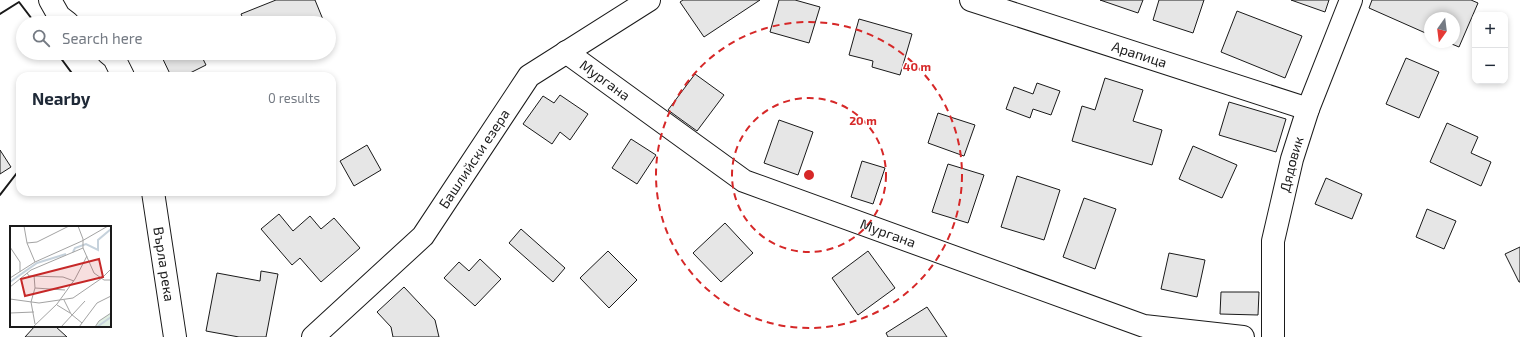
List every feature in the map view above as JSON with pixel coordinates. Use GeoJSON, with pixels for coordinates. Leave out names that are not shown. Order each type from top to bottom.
{"type":"FeatureCollection","features":[{"type":"Feature","properties":{"kind":"street"},"geometry":{"type":"LineString","coordinates":[[50,0],[59,16]]}},
{"type":"Feature","properties":{"kind":"street","name":"Башлийски езера"},"geometry":{"type":"LineString","coordinates":[[313,337],[423,236],[528,76],[649,0]]}},
{"type":"Feature","properties":{"kind":"street","name":"Арапица"},"geometry":{"type":"LineString","coordinates":[[971,0],[1308,109]]}},
{"type":"Feature","properties":{"kind":"street","name":"Дядовик"},"geometry":{"type":"LineString","coordinates":[[1273,337],[1273,241],[1292,159],[1308,109],[1351,0]]}},
{"type":"Feature","properties":{"kind":"street","name":"Мургана"},"geometry":{"type":"LineString","coordinates":[[566,52],[744,181],[1144,326],[1243,337]]}},
{"type":"Feature","properties":{"kind":"street"},"geometry":{"type":"LineString","coordinates":[[115,60],[121,72]]}},
{"type":"Feature","properties":{"kind":"street","name":"Върла река"},"geometry":{"type":"LineString","coordinates":[[154,196],[175,337]]}},
{"type":"Feature","properties":{"kind":"building"},"geometry":{"type":"Polygon","coordinates":[[[276,0],[315,0],[322,16],[242,16],[241,14],[276,0]]]}},
{"type":"Feature","properties":{"kind":"building"},"geometry":{"type":"Polygon","coordinates":[[[683,0],[760,0],[704,37],[680,2],[683,0]]]}},
{"type":"Feature","properties":{"kind":"building"},"geometry":{"type":"Polygon","coordinates":[[[779,0],[795,0],[820,7],[809,43],[770,32],[779,0]]]}},
{"type":"Feature","properties":{"kind":"building"},"geometry":{"type":"Polygon","coordinates":[[[1100,0],[1143,0],[1138,13],[1100,0]]]}},
{"type":"Feature","properties":{"kind":"building"},"geometry":{"type":"Polygon","coordinates":[[[1159,0],[1204,0],[1193,33],[1153,20],[1159,0]]]}},
{"type":"Feature","properties":{"kind":"building"},"geometry":{"type":"Polygon","coordinates":[[[1291,0],[1329,0],[1325,12],[1291,0]]]}},
{"type":"Feature","properties":{"kind":"building"},"geometry":{"type":"Polygon","coordinates":[[[1372,0],[1471,0],[1478,3],[1474,12],[1472,12],[1472,17],[1460,45],[1460,12],[1424,12],[1424,32],[1369,8],[1372,0]]]}},
{"type":"Feature","properties":{"kind":"building"},"geometry":{"type":"Polygon","coordinates":[[[1237,11],[1302,36],[1285,78],[1221,52],[1237,11]]]}},
{"type":"Feature","properties":{"kind":"building"},"geometry":{"type":"Polygon","coordinates":[[[859,19],[912,34],[900,75],[872,67],[873,61],[849,55],[859,19]]]}},
{"type":"Feature","properties":{"kind":"building"},"geometry":{"type":"Polygon","coordinates":[[[1406,58],[1439,72],[1419,118],[1386,104],[1406,58]]]}},
{"type":"Feature","properties":{"kind":"building"},"geometry":{"type":"Polygon","coordinates":[[[163,60],[204,60],[206,65],[192,72],[169,72],[163,60]]]}},
{"type":"Feature","properties":{"kind":"building"},"geometry":{"type":"Polygon","coordinates":[[[695,74],[724,95],[697,131],[668,110],[695,74]]]}},
{"type":"Feature","properties":{"kind":"building"},"geometry":{"type":"Polygon","coordinates":[[[1105,78],[1143,90],[1133,121],[1162,130],[1152,165],[1072,141],[1082,106],[1095,110],[1105,78]]]}},
{"type":"Feature","properties":{"kind":"building"},"geometry":{"type":"Polygon","coordinates":[[[1037,83],[1060,91],[1051,115],[1033,109],[1030,118],[1006,109],[1014,87],[1033,94],[1037,83]]]}},
{"type":"Feature","properties":{"kind":"building"},"geometry":{"type":"Polygon","coordinates":[[[560,95],[588,114],[570,140],[560,132],[552,144],[523,124],[543,96],[554,103],[560,95]]]}},
{"type":"Feature","properties":{"kind":"building"},"geometry":{"type":"Polygon","coordinates":[[[1229,102],[1286,119],[1276,152],[1219,135],[1229,102]]]}},
{"type":"Feature","properties":{"kind":"building"},"geometry":{"type":"Polygon","coordinates":[[[938,113],[975,125],[964,156],[928,143],[938,113]]]}},
{"type":"Feature","properties":{"kind":"building"},"geometry":{"type":"Polygon","coordinates":[[[779,120],[813,132],[798,175],[764,163],[779,120]]]}},
{"type":"Feature","properties":{"kind":"building"},"geometry":{"type":"Polygon","coordinates":[[[1447,123],[1478,137],[1471,153],[1491,162],[1481,186],[1430,162],[1447,123]]]}},
{"type":"Feature","properties":{"kind":"building"},"geometry":{"type":"Polygon","coordinates":[[[631,139],[656,155],[637,184],[612,168],[631,139]]]}},
{"type":"Feature","properties":{"kind":"building"},"geometry":{"type":"Polygon","coordinates":[[[367,145],[381,170],[354,186],[340,161],[367,145]]]}},
{"type":"Feature","properties":{"kind":"building"},"geometry":{"type":"Polygon","coordinates":[[[1193,146],[1237,165],[1222,198],[1179,179],[1193,146]]]}},
{"type":"Feature","properties":{"kind":"building"},"geometry":{"type":"Polygon","coordinates":[[[0,150],[11,167],[0,174],[0,150]]]}},
{"type":"Feature","properties":{"kind":"building"},"geometry":{"type":"Polygon","coordinates":[[[862,161],[885,168],[873,204],[851,197],[862,161]]]}},
{"type":"Feature","properties":{"kind":"building"},"geometry":{"type":"Polygon","coordinates":[[[948,164],[984,175],[968,223],[932,212],[948,164]]]}},
{"type":"Feature","properties":{"kind":"building"},"geometry":{"type":"Polygon","coordinates":[[[1017,176],[1060,190],[1044,240],[1001,227],[1017,176]]]}},
{"type":"Feature","properties":{"kind":"building"},"geometry":{"type":"Polygon","coordinates":[[[1326,178],[1362,194],[1352,219],[1315,204],[1326,178]]]}},
{"type":"Feature","properties":{"kind":"building"},"geometry":{"type":"Polygon","coordinates":[[[1084,198],[1116,209],[1095,269],[1063,257],[1084,198]]]}},
{"type":"Feature","properties":{"kind":"building"},"geometry":{"type":"Polygon","coordinates":[[[1427,209],[1456,221],[1444,249],[1416,237],[1427,209]]]}},
{"type":"Feature","properties":{"kind":"building"},"geometry":{"type":"Polygon","coordinates":[[[279,214],[293,231],[310,216],[321,229],[334,218],[360,248],[321,282],[300,258],[292,265],[261,229],[279,214]]]}},
{"type":"Feature","properties":{"kind":"building"},"geometry":{"type":"Polygon","coordinates":[[[725,223],[753,253],[721,282],[693,253],[725,223]]]}},
{"type":"Feature","properties":{"kind":"building"},"geometry":{"type":"Polygon","coordinates":[[[521,229],[565,268],[553,282],[509,243],[521,229]]]}},
{"type":"Feature","properties":{"kind":"building"},"geometry":{"type":"Polygon","coordinates":[[[1520,247],[1520,282],[1519,282],[1505,254],[1520,247]]]}},
{"type":"Feature","properties":{"kind":"building"},"geometry":{"type":"Polygon","coordinates":[[[608,251],[637,280],[609,308],[580,278],[608,251]]]}},
{"type":"Feature","properties":{"kind":"building"},"geometry":{"type":"Polygon","coordinates":[[[868,251],[895,288],[858,315],[832,278],[868,251]]]}},
{"type":"Feature","properties":{"kind":"building"},"geometry":{"type":"Polygon","coordinates":[[[1169,253],[1205,260],[1197,297],[1161,289],[1169,253]]]}},
{"type":"Feature","properties":{"kind":"building"},"geometry":{"type":"Polygon","coordinates":[[[480,259],[501,279],[475,306],[444,278],[459,262],[469,271],[480,259]]]}},
{"type":"Feature","properties":{"kind":"building"},"geometry":{"type":"Polygon","coordinates":[[[261,271],[278,274],[266,337],[239,337],[206,331],[217,273],[260,281],[261,271]]]}},
{"type":"Feature","properties":{"kind":"building"},"geometry":{"type":"Polygon","coordinates":[[[404,287],[435,320],[439,337],[393,337],[391,327],[377,312],[404,287]]]}},
{"type":"Feature","properties":{"kind":"building"},"geometry":{"type":"Polygon","coordinates":[[[1221,292],[1259,292],[1258,315],[1220,314],[1221,292]]]}},
{"type":"Feature","properties":{"kind":"building"},"geometry":{"type":"Polygon","coordinates":[[[927,307],[947,337],[888,337],[886,333],[927,307]]]}},
{"type":"Feature","properties":{"kind":"building"},"geometry":{"type":"Polygon","coordinates":[[[34,327],[56,327],[67,337],[25,337],[34,327]]]}},
{"type":"Feature","properties":{"kind":"wall"},"geometry":{"type":"LineString","coordinates":[[0,14],[19,2],[30,16]]}},
{"type":"Feature","properties":{"kind":"wall"},"geometry":{"type":"LineString","coordinates":[[62,60],[71,72]]}},
{"type":"Feature","properties":{"kind":"wall"},"geometry":{"type":"LineString","coordinates":[[0,195],[16,174]]}}]}
